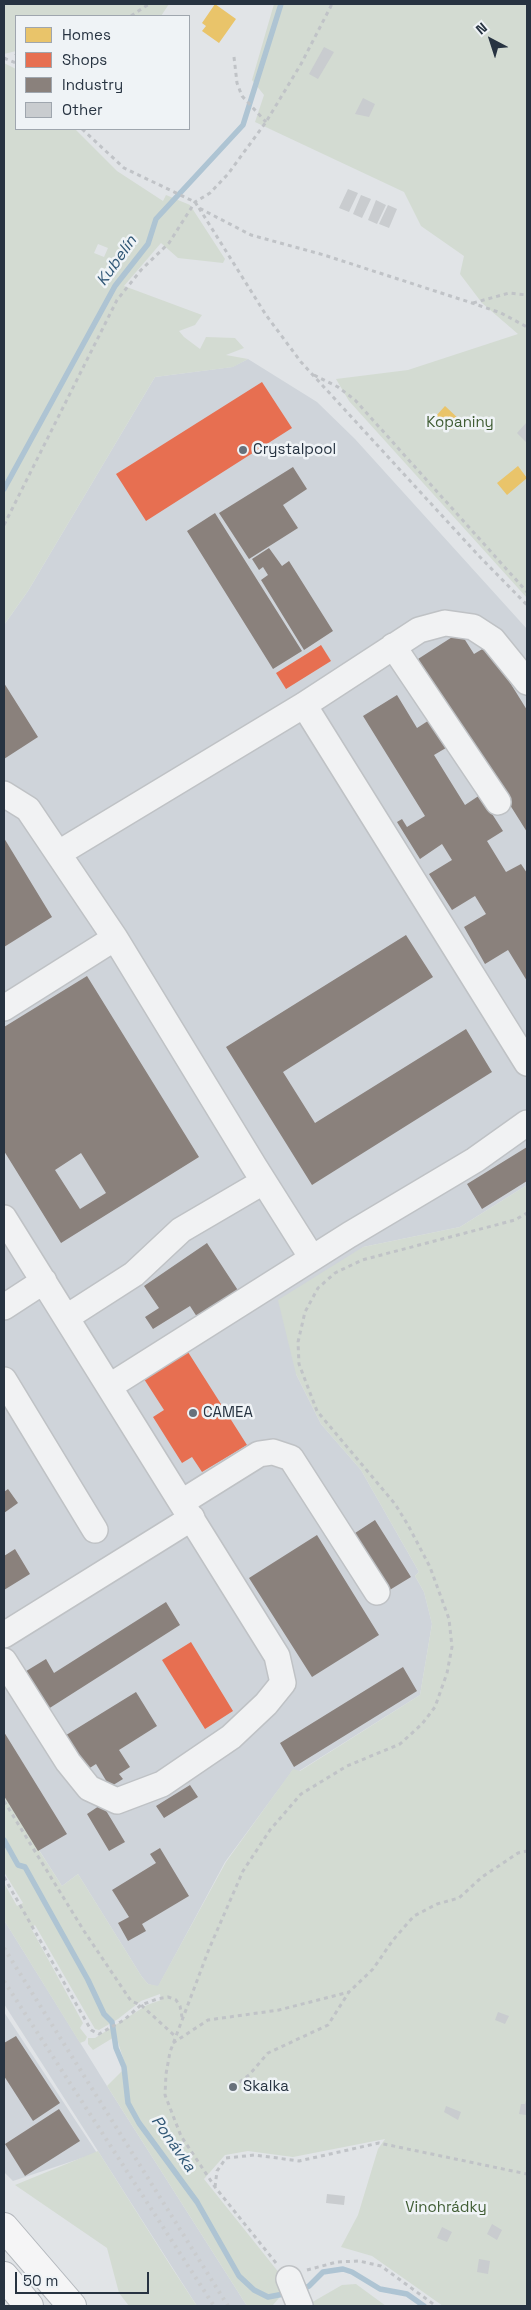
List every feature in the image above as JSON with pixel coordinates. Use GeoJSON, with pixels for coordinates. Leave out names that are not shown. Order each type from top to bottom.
{"type":"FeatureCollection","features":[{"type":"Feature","properties":{"kind":"highway"},"geometry":{"type":"LineString","coordinates":[[4,2227],[72,2306]]}},
{"type":"Feature","properties":{"kind":"highway"},"geometry":{"type":"LineString","coordinates":[[4,2276],[29,2306]]}},
{"type":"Feature","properties":{"kind":"lane"},"geometry":{"type":"LineString","coordinates":[[59,853],[304,705],[419,630],[445,623],[473,627],[493,640],[527,682]]}},
{"type":"Feature","properties":{"kind":"lane"},"geometry":{"type":"LineString","coordinates":[[393,646],[498,802]]}},
{"type":"Feature","properties":{"kind":"lane"},"geometry":{"type":"LineString","coordinates":[[304,705],[527,1063]]}},
{"type":"Feature","properties":{"kind":"lane"},"geometry":{"type":"LineString","coordinates":[[4,794],[28,809],[59,853],[115,938],[263,1182],[312,1258]]}},
{"type":"Feature","properties":{"kind":"lane"},"geometry":{"type":"LineString","coordinates":[[4,1008],[115,938]]}},
{"type":"Feature","properties":{"kind":"lane"},"geometry":{"type":"LineString","coordinates":[[110,1386],[312,1258],[475,1160],[527,1123]]}},
{"type":"Feature","properties":{"kind":"lane"},"geometry":{"type":"LineString","coordinates":[[67,1317],[134,1274],[181,1230],[263,1182]]}},
{"type":"Feature","properties":{"kind":"lane"},"geometry":{"type":"LineString","coordinates":[[4,1218],[277,1656],[283,1683],[266,1704],[231,1737],[162,1784],[117,1801],[89,1788],[68,1762],[4,1661]]}},
{"type":"Feature","properties":{"kind":"lane"},"geometry":{"type":"LineString","coordinates":[[4,1307],[44,1281]]}},
{"type":"Feature","properties":{"kind":"lane"},"geometry":{"type":"LineString","coordinates":[[4,1380],[95,1530]]}},
{"type":"Feature","properties":{"kind":"lane"},"geometry":{"type":"LineString","coordinates":[[4,1635],[187,1510],[259,1454],[273,1452],[291,1458],[377,1592]]}},
{"type":"Feature","properties":{"kind":"path"},"geometry":{"type":"LineString","coordinates":[[132,15],[149,4]]}},
{"type":"Feature","properties":{"kind":"path"},"geometry":{"type":"LineString","coordinates":[[4,525],[117,300],[140,270],[169,243],[195,202],[210,193],[228,174],[266,122],[301,64],[332,4]]}},
{"type":"Feature","properties":{"kind":"path"},"geometry":{"type":"LineString","coordinates":[[234,57],[237,83],[242,96],[259,112],[266,122]]}},
{"type":"Feature","properties":{"kind":"path"},"geometry":{"type":"LineString","coordinates":[[83,130],[124,168],[195,202],[266,316],[312,374],[479,556],[527,605]]}},
{"type":"Feature","properties":{"kind":"path"},"geometry":{"type":"LineString","coordinates":[[199,208],[251,235],[324,255],[472,303],[501,314],[527,327]]}},
{"type":"Feature","properties":{"kind":"path"},"geometry":{"type":"LineString","coordinates":[[472,303],[508,293],[527,295]]}},
{"type":"Feature","properties":{"kind":"path"},"geometry":{"type":"LineString","coordinates":[[312,374],[338,387],[355,400],[527,592]]}},
{"type":"Feature","properties":{"kind":"path"},"geometry":{"type":"LineString","coordinates":[[4,1801],[111,1973],[131,2001],[141,2005],[175,2036]]}},
{"type":"Feature","properties":{"kind":"path"},"geometry":{"type":"LineString","coordinates":[[233,2087],[249,2075],[268,2053],[328,2025],[350,1992],[373,1969],[393,1940],[414,1916],[437,1904],[459,1898],[482,1877],[518,1853],[527,1851]]}},
{"type":"Feature","properties":{"kind":"path"},"geometry":{"type":"LineString","coordinates":[[4,1877],[91,2030],[99,2034],[124,2020],[141,2005],[157,1998],[168,1997],[176,2000],[180,2006],[182,2018],[175,2036],[166,2074],[165,2095],[181,2136],[215,2187],[294,2291],[324,2264],[359,2261],[381,2266],[436,2306]]}},
{"type":"Feature","properties":{"kind":"path"},"geometry":{"type":"LineString","coordinates":[[173,2044],[208,2020],[279,2010],[350,1992]]}},
{"type":"Feature","properties":{"kind":"path"},"geometry":{"type":"LineString","coordinates":[[215,2187],[217,2171],[226,2158],[255,2155],[299,2161],[380,2143],[527,2174]]}},
{"type":"Feature","properties":{"kind":"shaded area"},"geometry":{"type":"Polygon","coordinates":[[[248,359],[317,402],[355,439],[527,629],[527,1185],[460,1227],[363,1247],[296,1374],[321,1424],[361,1470],[419,1572],[415,1576],[424,1592],[432,1624],[420,1695],[299,1771],[293,1770],[225,1862],[158,1987],[148,1984],[142,1977],[78,1874],[62,1886],[4,1795],[4,625],[28,591],[155,377],[232,367],[248,359]]]}},
{"type":"Feature","properties":{"kind":"shaded area"},"geometry":{"type":"Polygon","coordinates":[[[4,1920],[247,2306],[197,2306],[4,2004],[4,1920]]]}},
{"type":"Feature","properties":{"kind":"shaded area"},"geometry":{"type":"Polygon","coordinates":[[[4,2012],[97,2153],[13,2181],[4,2172],[4,2012]]]}},
{"type":"Feature","properties":{"kind":"green space"},"geometry":{"type":"Polygon","coordinates":[[[4,4],[169,4],[162,15],[15,15],[15,51],[4,54],[4,4]]]}},
{"type":"Feature","properties":{"kind":"green space","name":"Kopaniny"},"geometry":{"type":"Polygon","coordinates":[[[274,4],[527,4],[527,598],[349,401],[336,379],[408,370],[518,334],[482,303],[460,274],[464,256],[421,226],[404,192],[255,122],[264,95],[252,80],[274,4]]]}},
{"type":"Feature","properties":{"kind":"green space"},"geometry":{"type":"Polygon","coordinates":[[[4,63],[15,68],[15,130],[76,130],[117,171],[163,201],[166,195],[190,205],[225,259],[223,263],[178,258],[161,243],[124,286],[202,315],[195,325],[179,331],[200,349],[206,337],[235,338],[244,348],[226,355],[248,359],[233,367],[155,377],[28,591],[4,625],[4,63]],[[98,244],[94,253],[104,257],[108,248],[98,244]]]}},
{"type":"Feature","properties":{"kind":"green space","name":"Vinohrádky"},"geometry":{"type":"Polygon","coordinates":[[[527,1185],[527,2306],[443,2306],[372,2256],[341,2247],[358,2215],[378,2149],[385,2139],[293,2157],[248,2151],[225,2155],[204,2179],[288,2284],[285,2291],[273,2305],[247,2306],[107,2086],[126,2067],[116,2036],[93,2050],[88,2044],[88,2038],[95,2038],[147,2005],[161,2000],[160,1994],[141,2001],[118,2019],[99,2030],[95,2029],[35,1925],[31,1928],[83,2023],[80,2028],[87,2037],[85,2041],[80,2043],[4,1920],[4,1883],[17,1906],[23,1903],[4,1872],[4,1796],[62,1886],[78,1874],[142,1977],[148,1984],[158,1986],[226,1862],[293,1769],[300,1771],[420,1695],[432,1624],[424,1592],[415,1576],[419,1572],[361,1470],[321,1424],[296,1374],[278,1300],[363,1247],[460,1227],[527,1185]]]}},
{"type":"Feature","properties":{"kind":"green space"},"geometry":{"type":"Polygon","coordinates":[[[98,2151],[197,2306],[129,2306],[119,2293],[107,2248],[15,2185],[98,2151]]]}},
{"type":"Feature","properties":{"kind":"green space"},"geometry":{"type":"Polygon","coordinates":[[[356,2284],[386,2306],[312,2306],[309,2304],[342,2285],[356,2284]]]}},
{"type":"Feature","properties":{"kind":"building: Homes"},"geometry":{"type":"Polygon","coordinates":[[[215,4],[236,19],[219,43],[202,31],[206,26],[202,23],[215,4]]]}},
{"type":"Feature","properties":{"kind":"building: Homes"},"geometry":{"type":"Polygon","coordinates":[[[445,406],[460,420],[451,430],[436,416],[445,406]]]}},
{"type":"Feature","properties":{"kind":"building: Homes"},"geometry":{"type":"Polygon","coordinates":[[[518,466],[527,478],[507,495],[497,483],[518,466]]]}},
{"type":"Feature","properties":{"kind":"building: Shops"},"geometry":{"type":"Polygon","coordinates":[[[262,382],[292,428],[146,521],[116,474],[262,382]]]}},
{"type":"Feature","properties":{"kind":"building: Shops"},"geometry":{"type":"Polygon","coordinates":[[[321,645],[331,661],[286,689],[276,673],[321,645]]]}},
{"type":"Feature","properties":{"kind":"building: Shops","name":"CAMEA"},"geometry":{"type":"Polygon","coordinates":[[[188,1352],[247,1445],[202,1472],[192,1457],[182,1463],[153,1417],[164,1410],[144,1379],[188,1352]]]}},
{"type":"Feature","properties":{"kind":"building: Shops"},"geometry":{"type":"Polygon","coordinates":[[[191,1642],[233,1711],[205,1729],[162,1660],[191,1642]]]}},
{"type":"Feature","properties":{"kind":"building: Industry"},"geometry":{"type":"Polygon","coordinates":[[[293,467],[307,489],[283,505],[298,528],[249,559],[219,513],[293,467]]]}},
{"type":"Feature","properties":{"kind":"building: Industry"},"geometry":{"type":"Polygon","coordinates":[[[215,513],[302,651],[273,669],[187,531],[215,513]]]}},
{"type":"Feature","properties":{"kind":"building: Industry"},"geometry":{"type":"Polygon","coordinates":[[[269,548],[282,566],[289,561],[333,631],[304,650],[261,580],[268,575],[263,567],[259,570],[252,559],[269,548]]]}},
{"type":"Feature","properties":{"kind":"building: Industry"},"geometry":{"type":"Polygon","coordinates":[[[460,632],[474,654],[484,648],[488,654],[491,652],[527,710],[527,832],[418,659],[460,632]]]}},
{"type":"Feature","properties":{"kind":"building: Industry"},"geometry":{"type":"Polygon","coordinates":[[[4,683],[38,737],[4,759],[4,683]]]}},
{"type":"Feature","properties":{"kind":"building: Industry"},"geometry":{"type":"Polygon","coordinates":[[[397,695],[417,728],[434,717],[451,745],[434,755],[465,805],[480,795],[503,831],[487,841],[506,872],[521,864],[527,873],[527,981],[508,950],[485,964],[464,927],[486,914],[475,896],[452,910],[429,874],[452,860],[442,844],[420,859],[397,822],[402,819],[407,827],[425,816],[363,716],[397,695]]]}},
{"type":"Feature","properties":{"kind":"building: Industry"},"geometry":{"type":"Polygon","coordinates":[[[4,838],[52,917],[4,947],[4,838]]]}},
{"type":"Feature","properties":{"kind":"building: Industry"},"geometry":{"type":"Polygon","coordinates":[[[406,935],[433,977],[283,1072],[315,1123],[466,1029],[492,1072],[312,1185],[226,1047],[406,935]]]}},
{"type":"Feature","properties":{"kind":"building: Industry"},"geometry":{"type":"Polygon","coordinates":[[[87,976],[199,1157],[61,1243],[4,1151],[4,1027],[87,976]],[[81,1153],[55,1170],[80,1209],[106,1193],[81,1153]]]}},
{"type":"Feature","properties":{"kind":"building: Industry"},"geometry":{"type":"Polygon","coordinates":[[[527,1147],[527,1181],[482,1209],[467,1184],[527,1147]]]}},
{"type":"Feature","properties":{"kind":"building: Industry"},"geometry":{"type":"Polygon","coordinates":[[[207,1243],[241,1295],[199,1320],[190,1306],[153,1329],[145,1317],[159,1308],[144,1286],[207,1243]]]}},
{"type":"Feature","properties":{"kind":"building: Industry"},"geometry":{"type":"Polygon","coordinates":[[[8,1489],[18,1503],[4,1513],[4,1492],[8,1489]]]}},
{"type":"Feature","properties":{"kind":"building: Industry"},"geometry":{"type":"Polygon","coordinates":[[[375,1520],[411,1577],[388,1591],[352,1535],[375,1520]]]}},
{"type":"Feature","properties":{"kind":"building: Industry"},"geometry":{"type":"Polygon","coordinates":[[[317,1535],[379,1635],[312,1677],[249,1578],[317,1535]]]}},
{"type":"Feature","properties":{"kind":"building: Industry"},"geometry":{"type":"Polygon","coordinates":[[[15,1549],[30,1574],[4,1590],[4,1556],[15,1549]]]}},
{"type":"Feature","properties":{"kind":"building: Industry"},"geometry":{"type":"Polygon","coordinates":[[[166,1602],[180,1625],[45,1711],[23,1673],[46,1659],[54,1673],[166,1602]]]}},
{"type":"Feature","properties":{"kind":"building: Industry"},"geometry":{"type":"Polygon","coordinates":[[[403,1667],[417,1691],[294,1767],[280,1743],[403,1667]]]}},
{"type":"Feature","properties":{"kind":"building: Industry"},"geometry":{"type":"Polygon","coordinates":[[[136,1692],[157,1726],[119,1750],[130,1767],[119,1774],[123,1779],[110,1787],[96,1764],[85,1771],[63,1737],[136,1692]]]}},
{"type":"Feature","properties":{"kind":"building: Industry"},"geometry":{"type":"Polygon","coordinates":[[[4,1732],[67,1834],[38,1851],[4,1796],[4,1732]]]}},
{"type":"Feature","properties":{"kind":"building: Industry"},"geometry":{"type":"Polygon","coordinates":[[[190,1785],[198,1797],[164,1818],[156,1806],[190,1785]]]}},
{"type":"Feature","properties":{"kind":"building: Industry"},"geometry":{"type":"Polygon","coordinates":[[[102,1804],[125,1842],[109,1851],[87,1814],[102,1804]]]}},
{"type":"Feature","properties":{"kind":"building: Industry"},"geometry":{"type":"Polygon","coordinates":[[[160,1848],[189,1896],[142,1924],[146,1931],[128,1941],[118,1923],[129,1917],[112,1890],[156,1863],[150,1854],[160,1848]]]}},
{"type":"Feature","properties":{"kind":"building: Industry"},"geometry":{"type":"Polygon","coordinates":[[[16,2036],[60,2103],[33,2121],[4,2076],[4,2043],[16,2036]]]}},
{"type":"Feature","properties":{"kind":"building: Industry"},"geometry":{"type":"Polygon","coordinates":[[[59,2109],[80,2141],[25,2176],[5,2144],[59,2109]]]}},
{"type":"Feature","properties":{"kind":"building: Other"},"geometry":{"type":"Polygon","coordinates":[[[324,47],[334,52],[318,79],[309,74],[324,47]]]}},
{"type":"Feature","properties":{"kind":"building: Other"},"geometry":{"type":"Polygon","coordinates":[[[363,98],[375,104],[369,117],[355,114],[363,98]]]}},
{"type":"Feature","properties":{"kind":"building: Other"},"geometry":{"type":"Polygon","coordinates":[[[348,189],[358,193],[349,212],[339,208],[348,189]]]}},
{"type":"Feature","properties":{"kind":"building: Other"},"geometry":{"type":"Polygon","coordinates":[[[361,195],[371,199],[362,218],[353,214],[361,195]]]}},
{"type":"Feature","properties":{"kind":"building: Other"},"geometry":{"type":"Polygon","coordinates":[[[376,200],[386,205],[377,224],[368,220],[376,200]]]}},
{"type":"Feature","properties":{"kind":"building: Other"},"geometry":{"type":"Polygon","coordinates":[[[388,205],[397,209],[389,228],[379,224],[388,205]]]}},
{"type":"Feature","properties":{"kind":"building: Other"},"geometry":{"type":"Polygon","coordinates":[[[527,422],[527,443],[517,433],[527,422]]]}},
{"type":"Feature","properties":{"kind":"building: Other"},"geometry":{"type":"Polygon","coordinates":[[[498,2012],[509,2016],[505,2024],[495,2020],[498,2012]]]}},
{"type":"Feature","properties":{"kind":"building: Other"},"geometry":{"type":"Polygon","coordinates":[[[527,2097],[526,2115],[519,2114],[521,2104],[525,2104],[527,2097]]]}},
{"type":"Feature","properties":{"kind":"building: Other"},"geometry":{"type":"Polygon","coordinates":[[[446,2106],[461,2112],[458,2120],[444,2112],[446,2106]]]}},
{"type":"Feature","properties":{"kind":"building: Other"},"geometry":{"type":"Polygon","coordinates":[[[327,2194],[345,2196],[344,2205],[326,2203],[327,2194]]]}},
{"type":"Feature","properties":{"kind":"building: Other"},"geometry":{"type":"Polygon","coordinates":[[[492,2224],[502,2230],[497,2240],[487,2234],[492,2224]]]}},
{"type":"Feature","properties":{"kind":"building: Other"},"geometry":{"type":"Polygon","coordinates":[[[442,2227],[452,2232],[447,2242],[437,2238],[442,2227]]]}},
{"type":"Feature","properties":{"kind":"building: Other"},"geometry":{"type":"Polygon","coordinates":[[[479,2259],[490,2261],[488,2274],[477,2272],[479,2259]]]}},
{"type":"Feature","properties":{"kind":"waterway","name":"Kubelín"},"geometry":{"type":"LineString","coordinates":[[4,489],[115,286],[148,244],[156,219],[243,125],[281,4]]}},
{"type":"Feature","properties":{"kind":"waterway","name":"Ponávka"},"geometry":{"type":"LineString","coordinates":[[4,1840],[18,1865],[25,1867],[88,1980],[104,2014],[112,2022],[116,2048],[124,2067],[128,2103],[139,2123],[197,2202],[239,2276],[254,2290],[268,2297],[289,2293]]}},
{"type":"Feature","properties":{"kind":"waterway","name":"Ponávka"},"geometry":{"type":"LineString","coordinates":[[301,2290],[309,2286],[323,2272],[343,2269],[352,2272],[380,2289],[407,2294],[424,2306]]}},
{"type":"Feature","properties":{"kind":"railway"},"geometry":{"type":"LineString","coordinates":[[4,1948],[228,2306]]}},
{"type":"Feature","properties":{"kind":"railway"},"geometry":{"type":"LineString","coordinates":[[4,1981],[214,2306]]}},
{"type":"Feature","properties":{"kind":"place","name":"Crystalpool"},"geometry":{"type":"Point","coordinates":[243,450]}},
{"type":"Feature","properties":{"kind":"place","name":"CAMEA"},"geometry":{"type":"Point","coordinates":[193,1413]}},
{"type":"Feature","properties":{"kind":"place","name":"Skalka"},"geometry":{"type":"Point","coordinates":[233,2087]}}]}
